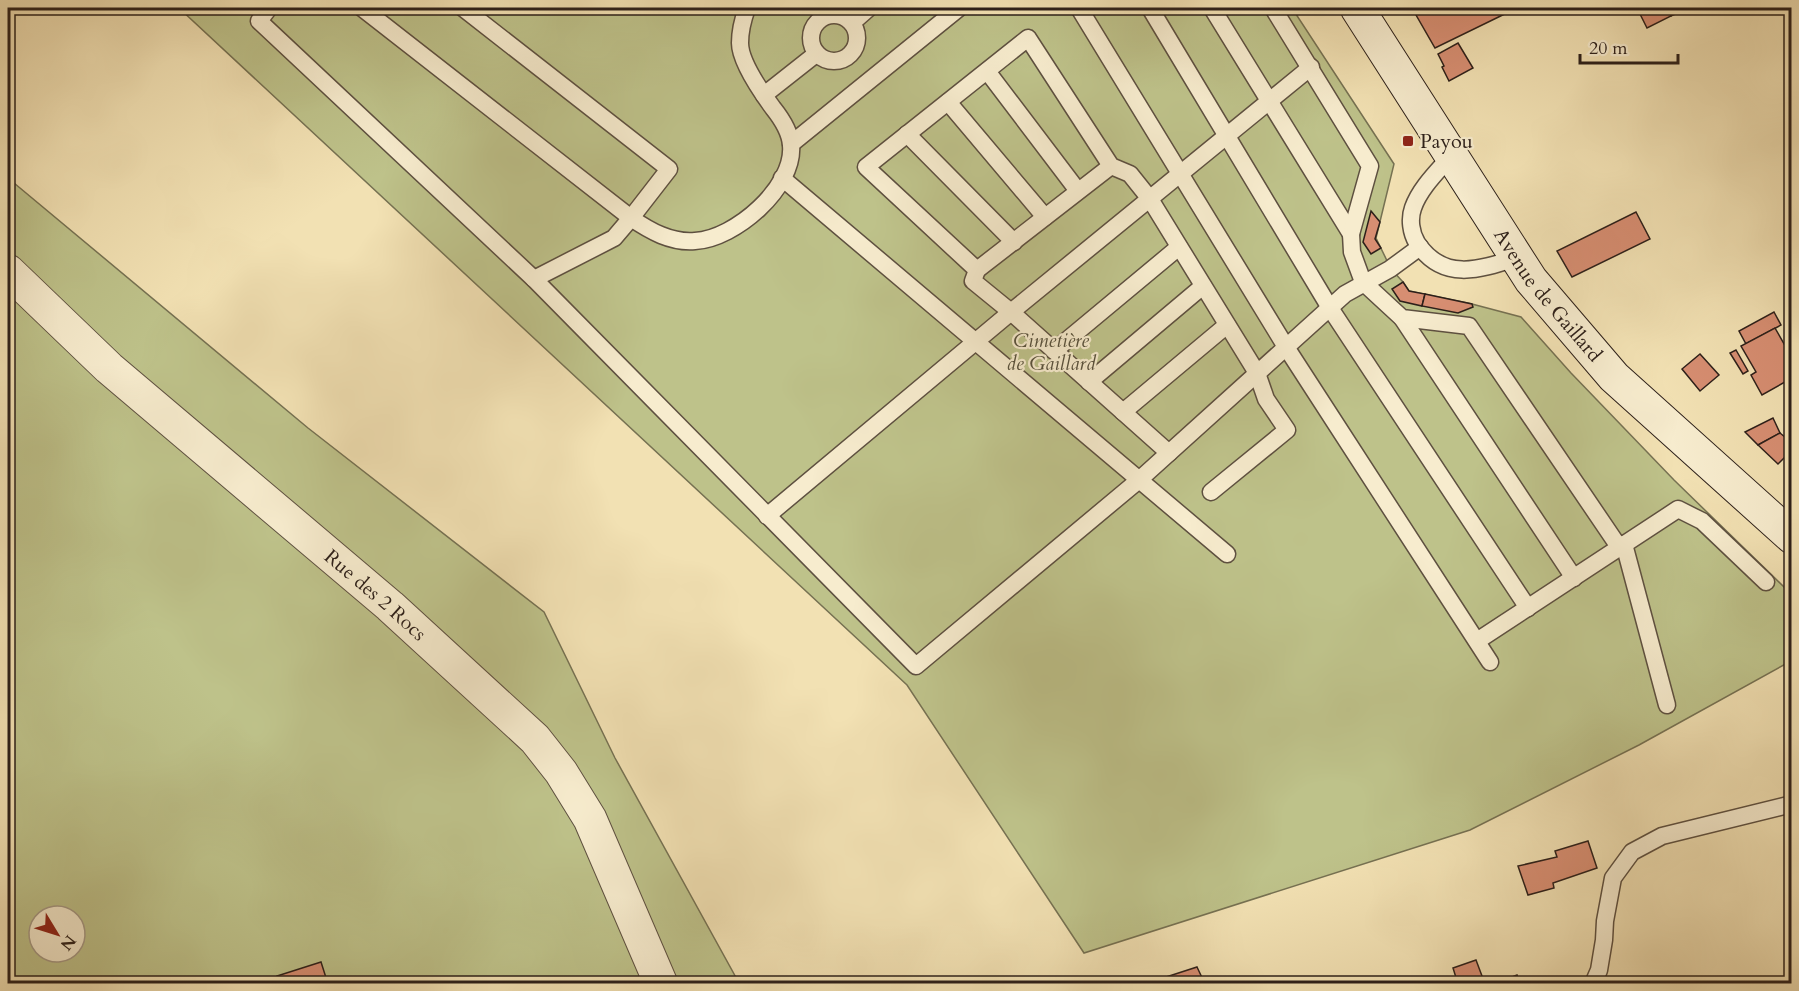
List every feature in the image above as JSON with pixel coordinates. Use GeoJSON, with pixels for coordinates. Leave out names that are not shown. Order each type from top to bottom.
{"type":"FeatureCollection","features":[{"type":"Feature","properties":{"kind":"street","name":"Avenue de Gaillard"},"geometry":{"type":"LineString","coordinates":[[1357,8],[1531,280],[1614,377],[1791,537]]}},
{"type":"Feature","properties":{"kind":"street","name":"Rue des 2 Rocs"},"geometry":{"type":"LineString","coordinates":[[8,271],[109,368],[390,606],[535,739],[561,772],[590,819],[661,984]]}},
{"type":"Feature","properties":{"kind":"lane"},"geometry":{"type":"LineString","coordinates":[[268,8],[259,21],[534,279],[916,666],[1139,480],[1345,294],[1390,268],[1420,247]]}},
{"type":"Feature","properties":{"kind":"lane"},"geometry":{"type":"LineString","coordinates":[[362,8],[631,218],[661,235],[680,241],[708,239],[741,223],[758,210],[772,194],[789,162],[791,144],[786,128],[754,81],[740,46],[742,22],[747,8]]}},
{"type":"Feature","properties":{"kind":"lane"},"geometry":{"type":"LineString","coordinates":[[463,8],[669,169],[614,238],[534,279]]}},
{"type":"Feature","properties":{"kind":"lane"},"geometry":{"type":"LineString","coordinates":[[852,23],[869,8]]}},
{"type":"Feature","properties":{"kind":"lane"},"geometry":{"type":"LineString","coordinates":[[791,144],[959,8]]}},
{"type":"Feature","properties":{"kind":"lane"},"geometry":{"type":"LineString","coordinates":[[1079,8],[1286,347],[1490,662]]}},
{"type":"Feature","properties":{"kind":"lane"},"geometry":{"type":"LineString","coordinates":[[1150,8],[1330,308],[1528,608]]}},
{"type":"Feature","properties":{"kind":"lane"},"geometry":{"type":"LineString","coordinates":[[1212,8],[1351,234]]}},
{"type":"Feature","properties":{"kind":"lane"},"geometry":{"type":"LineString","coordinates":[[1274,8],[1370,166],[1351,234],[1352,252],[1363,282],[1402,318],[1574,578]]}},
{"type":"Feature","properties":{"kind":"lane"},"geometry":{"type":"LineString","coordinates":[[832,15],[846,18],[852,23],[856,29],[856,44],[849,56],[843,60],[828,61],[816,54],[810,40],[814,26],[819,21],[832,15]]}},
{"type":"Feature","properties":{"kind":"lane"},"geometry":{"type":"LineString","coordinates":[[977,270],[866,167],[1028,38],[1111,166],[1130,174],[1150,199],[1257,373],[1266,399],[1287,430],[1211,492]]}},
{"type":"Feature","properties":{"kind":"lane"},"geometry":{"type":"LineString","coordinates":[[764,95],[816,54]]}},
{"type":"Feature","properties":{"kind":"lane"},"geometry":{"type":"LineString","coordinates":[[767,516],[975,341],[1311,67]]}},
{"type":"Feature","properties":{"kind":"lane"},"geometry":{"type":"LineString","coordinates":[[987,71],[1078,191]]}},
{"type":"Feature","properties":{"kind":"lane"},"geometry":{"type":"LineString","coordinates":[[948,102],[1045,217]]}},
{"type":"Feature","properties":{"kind":"lane"},"geometry":{"type":"LineString","coordinates":[[907,134],[1014,242]]}},
{"type":"Feature","properties":{"kind":"lane"},"geometry":{"type":"LineString","coordinates":[[1451,156],[1430,181],[1413,207],[1410,224],[1413,236],[1420,247],[1440,265],[1460,270],[1491,266],[1516,258]]}},
{"type":"Feature","properties":{"kind":"lane"},"geometry":{"type":"LineString","coordinates":[[1111,166],[977,270],[973,281],[1169,453]]}},
{"type":"Feature","properties":{"kind":"lane"},"geometry":{"type":"LineString","coordinates":[[782,178],[1227,554]]}},
{"type":"Feature","properties":{"kind":"lane"},"geometry":{"type":"LineString","coordinates":[[1054,351],[1179,247]]}},
{"type":"Feature","properties":{"kind":"lane"},"geometry":{"type":"LineString","coordinates":[[1089,382],[1203,286]]}},
{"type":"Feature","properties":{"kind":"lane"},"geometry":{"type":"LineString","coordinates":[[1402,318],[1469,326],[1621,546],[1667,705]]}},
{"type":"Feature","properties":{"kind":"lane"},"geometry":{"type":"LineString","coordinates":[[1123,412],[1227,325]]}},
{"type":"Feature","properties":{"kind":"lane"},"geometry":{"type":"LineString","coordinates":[[1477,641],[1678,509],[1702,521],[1766,582]]}},
{"type":"Feature","properties":{"kind":"lane"},"geometry":{"type":"LineString","coordinates":[[1593,984],[1599,970],[1605,921],[1614,878],[1632,852],[1662,836],[1791,804]]}},
{"type":"Feature","properties":{"kind":"green space","name":"Cimetière de Gaillard"},"geometry":{"type":"Polygon","coordinates":[[[179,8],[1292,8],[1394,164],[1376,238],[1391,269],[1409,291],[1521,317],[1571,373],[1674,480],[1784,587],[1791,597],[1791,661],[1639,745],[1470,830],[1084,953],[907,685],[179,8]]]}},
{"type":"Feature","properties":{"kind":"green space"},"geometry":{"type":"Polygon","coordinates":[[[8,178],[308,428],[544,612],[615,758],[739,983],[8,983],[8,178]]]}},
{"type":"Feature","properties":{"kind":"building"},"geometry":{"type":"Polygon","coordinates":[[[1412,8],[1517,8],[1435,48],[1412,8]]]}},
{"type":"Feature","properties":{"kind":"building"},"geometry":{"type":"Polygon","coordinates":[[[1637,8],[1667,8],[1671,16],[1647,28],[1637,8]]]}},
{"type":"Feature","properties":{"kind":"building"},"geometry":{"type":"Polygon","coordinates":[[[1667,8],[1677,8],[1680,12],[1671,16],[1667,8]]]}},
{"type":"Feature","properties":{"kind":"building"},"geometry":{"type":"Polygon","coordinates":[[[1458,43],[1473,68],[1449,81],[1438,54],[1458,43]]]}},
{"type":"Feature","properties":{"kind":"building"},"geometry":{"type":"Polygon","coordinates":[[[1371,211],[1380,222],[1375,239],[1381,248],[1371,254],[1363,242],[1371,211]]]}},
{"type":"Feature","properties":{"kind":"building"},"geometry":{"type":"Polygon","coordinates":[[[1636,212],[1650,239],[1572,277],[1557,251],[1636,212]]]}},
{"type":"Feature","properties":{"kind":"building"},"geometry":{"type":"Polygon","coordinates":[[[1403,282],[1409,291],[1425,294],[1422,306],[1400,301],[1392,289],[1403,282]]]}},
{"type":"Feature","properties":{"kind":"building"},"geometry":{"type":"Polygon","coordinates":[[[1425,294],[1472,304],[1473,307],[1458,313],[1422,306],[1425,294]]]}},
{"type":"Feature","properties":{"kind":"building"},"geometry":{"type":"Polygon","coordinates":[[[1774,312],[1781,325],[1746,344],[1739,331],[1774,312]]]}},
{"type":"Feature","properties":{"kind":"building"},"geometry":{"type":"Polygon","coordinates":[[[1775,328],[1792,358],[1792,378],[1762,395],[1751,375],[1756,372],[1741,346],[1775,328]]]}},
{"type":"Feature","properties":{"kind":"building"},"geometry":{"type":"Polygon","coordinates":[[[1736,350],[1748,371],[1743,374],[1730,353],[1736,350]]]}},
{"type":"Feature","properties":{"kind":"building"},"geometry":{"type":"Polygon","coordinates":[[[1700,354],[1719,375],[1700,391],[1682,369],[1700,354]]]}},
{"type":"Feature","properties":{"kind":"building"},"geometry":{"type":"Polygon","coordinates":[[[1773,418],[1780,433],[1758,445],[1745,432],[1773,418]]]}},
{"type":"Feature","properties":{"kind":"building"},"geometry":{"type":"Polygon","coordinates":[[[1780,433],[1792,443],[1792,450],[1778,464],[1758,445],[1780,433]]]}},
{"type":"Feature","properties":{"kind":"building"},"geometry":{"type":"Polygon","coordinates":[[[1588,841],[1597,868],[1553,883],[1554,888],[1528,895],[1518,866],[1557,857],[1555,851],[1588,841]]]}},
{"type":"Feature","properties":{"kind":"building"},"geometry":{"type":"Polygon","coordinates":[[[1476,960],[1485,984],[1458,984],[1453,968],[1476,960]]]}},
{"type":"Feature","properties":{"kind":"building"},"geometry":{"type":"Polygon","coordinates":[[[321,962],[328,984],[279,984],[277,976],[321,962]]]}},
{"type":"Feature","properties":{"kind":"building"},"geometry":{"type":"Polygon","coordinates":[[[1197,967],[1205,984],[1165,984],[1163,978],[1197,967]]]}},
{"type":"Feature","properties":{"kind":"building"},"geometry":{"type":"Polygon","coordinates":[[[1517,975],[1520,984],[1494,984],[1517,975]]]}},
{"type":"Feature","properties":{"kind":"place","name":"Payou"},"geometry":{"type":"Point","coordinates":[1408,141]}}]}
